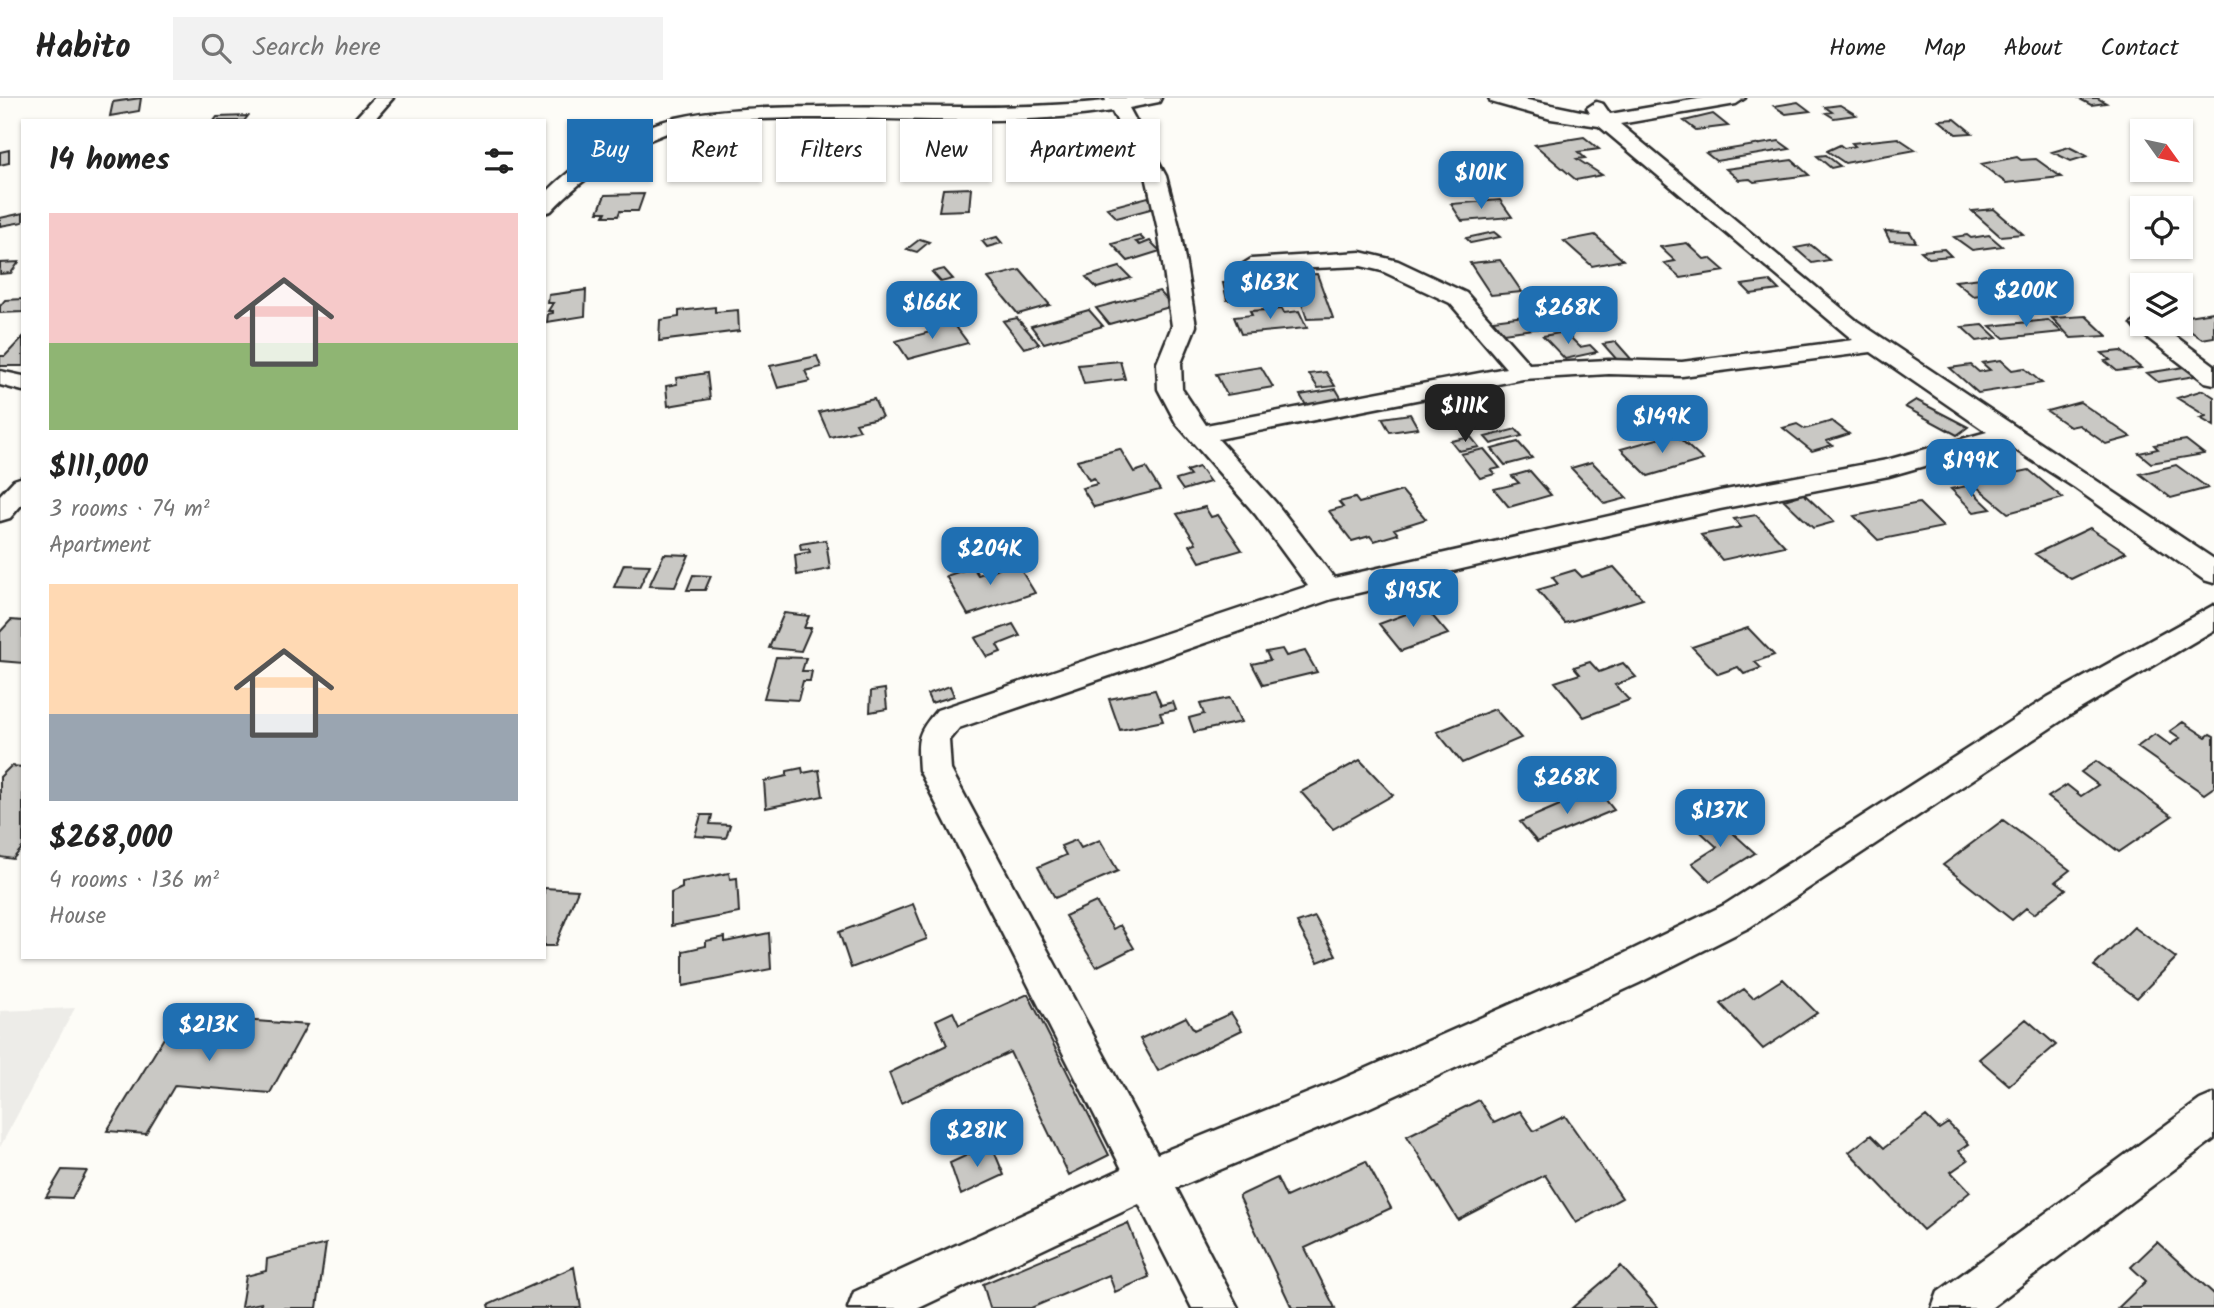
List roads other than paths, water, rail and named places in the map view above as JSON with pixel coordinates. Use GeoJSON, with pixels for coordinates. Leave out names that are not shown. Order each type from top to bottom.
{"type":"FeatureCollection","features":[{"type":"Feature","properties":{"kind":"street"},"geometry":{"type":"LineString","coordinates":[[364,119],[384,98]]}},
{"type":"Feature","properties":{"kind":"street"},"geometry":{"type":"LineString","coordinates":[[546,205],[574,177],[677,124],[727,116],[1040,112],[1152,98]]}},
{"type":"Feature","properties":{"kind":"street"},"geometry":{"type":"LineString","coordinates":[[1498,98],[1551,113],[1605,121],[1736,98]]}},
{"type":"Feature","properties":{"kind":"street"},"geometry":{"type":"LineString","coordinates":[[1589,98],[1605,121],[1708,211],[1874,344],[2084,482],[2214,573]]}},
{"type":"Feature","properties":{"kind":"street"},"geometry":{"type":"LineString","coordinates":[[1117,101],[1156,176],[1169,230],[1184,326],[1169,363],[1170,389],[1185,417],[1266,509],[1327,590]]}},
{"type":"Feature","properties":{"kind":"street"},"geometry":{"type":"LineString","coordinates":[[1251,266],[1362,259],[1390,266],[1458,298],[1523,372]]}},
{"type":"Feature","properties":{"kind":"street"},"geometry":{"type":"LineString","coordinates":[[2123,308],[2130,313]]}},
{"type":"Feature","properties":{"kind":"street"},"geometry":{"type":"LineString","coordinates":[[2160,336],[2214,377]]}},
{"type":"Feature","properties":{"kind":"street"},"geometry":{"type":"LineString","coordinates":[[1202,434],[1523,372],[1609,367],[1682,369],[1874,344]]}},
{"type":"Feature","properties":{"kind":"street"},"geometry":{"type":"LineString","coordinates":[[0,378],[21,383]]}},
{"type":"Feature","properties":{"kind":"street"},"geometry":{"type":"LineString","coordinates":[[1216,1308],[935,770],[933,737],[948,719],[1327,590],[1681,509],[1889,468],[2008,434]]}},
{"type":"Feature","properties":{"kind":"street"},"geometry":{"type":"LineString","coordinates":[[0,512],[21,488]]}},
{"type":"Feature","properties":{"kind":"street"},"geometry":{"type":"LineString","coordinates":[[870,1308],[1149,1178],[1352,1095],[1626,971],[1737,916],[2059,706],[2214,616]]}},
{"type":"Feature","properties":{"kind":"street"},"geometry":{"type":"LineString","coordinates":[[1954,1308],[2214,1114]]}}]}
